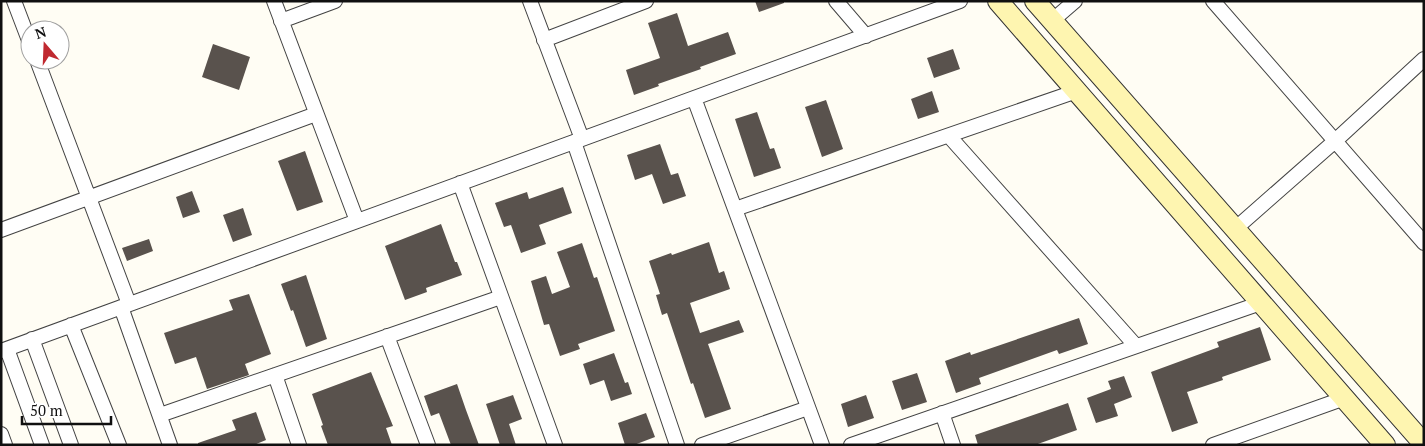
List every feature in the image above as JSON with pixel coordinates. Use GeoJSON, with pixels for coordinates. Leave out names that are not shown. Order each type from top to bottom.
{"type":"FeatureCollection","features":[{"type":"Feature","properties":{"kind":"street"},"geometry":{"type":"LineString","coordinates":[[14,1],[21,20]]}},
{"type":"Feature","properties":{"kind":"street"},"geometry":{"type":"LineString","coordinates":[[274,1],[357,221]]}},
{"type":"Feature","properties":{"kind":"street"},"geometry":{"type":"LineString","coordinates":[[281,20],[335,1]]}},
{"type":"Feature","properties":{"kind":"street"},"geometry":{"type":"LineString","coordinates":[[530,1],[578,140],[677,445]]}},
{"type":"Feature","properties":{"kind":"street"},"geometry":{"type":"LineString","coordinates":[[544,40],[646,1]]}},
{"type":"Feature","properties":{"kind":"street"},"geometry":{"type":"LineString","coordinates":[[836,1],[866,36]]}},
{"type":"Feature","properties":{"kind":"street"},"geometry":{"type":"LineString","coordinates":[[42,445],[4,350],[960,1]]}},
{"type":"Feature","properties":{"kind":"street"},"geometry":{"type":"LineString","coordinates":[[998,1],[1385,445]]}},
{"type":"Feature","properties":{"kind":"street"},"geometry":{"type":"LineString","coordinates":[[1035,1],[1424,444]]}},
{"type":"Feature","properties":{"kind":"street"},"geometry":{"type":"LineString","coordinates":[[1053,20],[1075,1]]}},
{"type":"Feature","properties":{"kind":"street"},"geometry":{"type":"LineString","coordinates":[[1213,1],[1424,243]]}},
{"type":"Feature","properties":{"kind":"street"},"geometry":{"type":"LineString","coordinates":[[1235,228],[1335,141],[1424,59]]}},
{"type":"Feature","properties":{"kind":"street"},"geometry":{"type":"LineString","coordinates":[[40,70],[88,198],[170,445]]}},
{"type":"Feature","properties":{"kind":"street"},"geometry":{"type":"LineString","coordinates":[[735,209],[1077,91]]}},
{"type":"Feature","properties":{"kind":"street"},"geometry":{"type":"LineString","coordinates":[[694,98],[822,445]]}},
{"type":"Feature","properties":{"kind":"street"},"geometry":{"type":"LineString","coordinates":[[1,230],[316,114]]}},
{"type":"Feature","properties":{"kind":"street"},"geometry":{"type":"LineString","coordinates":[[949,136],[1136,346]]}},
{"type":"Feature","properties":{"kind":"street"},"geometry":{"type":"LineString","coordinates":[[460,184],[555,445]]}},
{"type":"Feature","properties":{"kind":"street"},"geometry":{"type":"LineString","coordinates":[[160,415],[501,297]]}},
{"type":"Feature","properties":{"kind":"street"},"geometry":{"type":"LineString","coordinates":[[852,445],[1261,302]]}},
{"type":"Feature","properties":{"kind":"street"},"geometry":{"type":"LineString","coordinates":[[71,325],[119,445]]}},
{"type":"Feature","properties":{"kind":"street"},"geometry":{"type":"LineString","coordinates":[[387,336],[428,445]]}},
{"type":"Feature","properties":{"kind":"street"},"geometry":{"type":"LineString","coordinates":[[32,340],[71,445]]}},
{"type":"Feature","properties":{"kind":"street"},"geometry":{"type":"LineString","coordinates":[[275,375],[299,445]]}},
{"type":"Feature","properties":{"kind":"street"},"geometry":{"type":"LineString","coordinates":[[1218,444],[1345,398]]}},
{"type":"Feature","properties":{"kind":"street"},"geometry":{"type":"LineString","coordinates":[[702,445],[808,408]]}},
{"type":"Feature","properties":{"kind":"street"},"geometry":{"type":"LineString","coordinates":[[942,413],[953,445]]}},
{"type":"Feature","properties":{"kind":"street"},"geometry":{"type":"LineString","coordinates":[[1,434],[5,445]]}},
{"type":"Feature","properties":{"kind":"building"},"geometry":{"type":"Polygon","coordinates":[[[755,1],[784,1],[784,3],[759,12],[755,1]]]}},
{"type":"Feature","properties":{"kind":"building"},"geometry":{"type":"Polygon","coordinates":[[[677,13],[688,46],[728,32],[736,54],[634,95],[626,70],[660,58],[648,23],[677,13]]]}},
{"type":"Feature","properties":{"kind":"building"},"geometry":{"type":"Polygon","coordinates":[[[213,44],[250,57],[239,90],[202,77],[213,44]]]}},
{"type":"Feature","properties":{"kind":"building"},"geometry":{"type":"Polygon","coordinates":[[[953,49],[960,69],[934,78],[927,58],[953,49]]]}},
{"type":"Feature","properties":{"kind":"building"},"geometry":{"type":"Polygon","coordinates":[[[932,91],[939,112],[918,119],[911,99],[932,91]]]}},
{"type":"Feature","properties":{"kind":"building"},"geometry":{"type":"Polygon","coordinates":[[[826,100],[843,149],[822,157],[805,107],[826,100]]]}},
{"type":"Feature","properties":{"kind":"building"},"geometry":{"type":"Polygon","coordinates":[[[757,112],[770,149],[774,148],[781,168],[754,177],[735,119],[757,112]]]}},
{"type":"Feature","properties":{"kind":"building"},"geometry":{"type":"Polygon","coordinates":[[[660,144],[671,175],[678,173],[686,196],[663,204],[652,174],[635,180],[627,155],[660,144]]]}},
{"type":"Feature","properties":{"kind":"building"},"geometry":{"type":"Polygon","coordinates":[[[305,151],[323,202],[297,211],[278,161],[305,151]]]}},
{"type":"Feature","properties":{"kind":"building"},"geometry":{"type":"Polygon","coordinates":[[[563,187],[572,213],[539,225],[546,244],[521,253],[511,225],[504,227],[495,203],[527,192],[529,199],[563,187]]]}},
{"type":"Feature","properties":{"kind":"building"},"geometry":{"type":"Polygon","coordinates":[[[192,191],[200,212],[183,218],[176,197],[192,191]]]}},
{"type":"Feature","properties":{"kind":"building"},"geometry":{"type":"Polygon","coordinates":[[[243,208],[252,235],[233,242],[223,215],[243,208]]]}},
{"type":"Feature","properties":{"kind":"building"},"geometry":{"type":"Polygon","coordinates":[[[441,224],[455,262],[457,262],[462,275],[426,288],[427,292],[405,300],[385,246],[441,224]]]}},
{"type":"Feature","properties":{"kind":"building"},"geometry":{"type":"Polygon","coordinates":[[[149,239],[153,251],[127,261],[122,248],[149,239]]]}},
{"type":"Feature","properties":{"kind":"building"},"geometry":{"type":"Polygon","coordinates":[[[709,242],[719,273],[724,271],[730,289],[690,303],[700,333],[739,320],[744,332],[708,344],[731,409],[705,418],[693,383],[691,384],[667,313],[662,315],[656,295],[660,294],[649,261],[709,242]]]}},
{"type":"Feature","properties":{"kind":"building"},"geometry":{"type":"Polygon","coordinates":[[[582,243],[594,278],[597,277],[615,331],[578,344],[580,349],[560,356],[549,324],[544,325],[531,281],[546,276],[552,294],[570,287],[557,252],[582,243]]]}},
{"type":"Feature","properties":{"kind":"building"},"geometry":{"type":"Polygon","coordinates":[[[306,275],[327,339],[306,347],[293,310],[291,311],[281,284],[306,275]]]}},
{"type":"Feature","properties":{"kind":"building"},"geometry":{"type":"Polygon","coordinates":[[[249,294],[271,354],[245,364],[249,375],[207,389],[196,357],[175,364],[164,333],[233,310],[229,300],[249,294]]]}},
{"type":"Feature","properties":{"kind":"building"},"geometry":{"type":"Polygon","coordinates":[[[1079,318],[1088,344],[1059,354],[1057,350],[979,378],[981,384],[956,393],[945,361],[970,352],[971,355],[1079,318]]]}},
{"type":"Feature","properties":{"kind":"building"},"geometry":{"type":"Polygon","coordinates":[[[1260,327],[1271,360],[1222,377],[1223,380],[1187,392],[1198,423],[1172,432],[1151,372],[1219,347],[1217,342],[1260,327]]]}},
{"type":"Feature","properties":{"kind":"building"},"geometry":{"type":"Polygon","coordinates":[[[614,353],[625,383],[628,382],[632,394],[611,401],[604,380],[590,385],[583,364],[614,353]]]}},
{"type":"Feature","properties":{"kind":"building"},"geometry":{"type":"Polygon","coordinates":[[[371,372],[393,426],[386,428],[392,445],[328,445],[312,394],[371,372]]]}},
{"type":"Feature","properties":{"kind":"building"},"geometry":{"type":"Polygon","coordinates":[[[917,373],[927,402],[902,410],[892,381],[917,373]]]}},
{"type":"Feature","properties":{"kind":"building"},"geometry":{"type":"Polygon","coordinates":[[[1124,376],[1132,397],[1114,404],[1118,416],[1096,423],[1087,398],[1111,389],[1108,381],[1124,376]]]}},
{"type":"Feature","properties":{"kind":"building"},"geometry":{"type":"Polygon","coordinates":[[[457,384],[479,445],[451,445],[439,413],[431,416],[424,396],[457,384]]]}},
{"type":"Feature","properties":{"kind":"building"},"geometry":{"type":"Polygon","coordinates":[[[513,395],[522,419],[509,424],[516,445],[500,445],[486,404],[513,395]]]}},
{"type":"Feature","properties":{"kind":"building"},"geometry":{"type":"Polygon","coordinates":[[[866,395],[874,418],[848,427],[841,404],[866,395]]]}},
{"type":"Feature","properties":{"kind":"building"},"geometry":{"type":"Polygon","coordinates":[[[1068,403],[1077,430],[1035,445],[978,445],[975,435],[1068,403]]]}},
{"type":"Feature","properties":{"kind":"building"},"geometry":{"type":"Polygon","coordinates":[[[256,412],[266,440],[254,445],[198,445],[198,443],[236,430],[232,420],[256,412]]]}},
{"type":"Feature","properties":{"kind":"building"},"geometry":{"type":"Polygon","coordinates":[[[646,413],[655,437],[634,445],[625,445],[618,423],[646,413]]]}}]}
